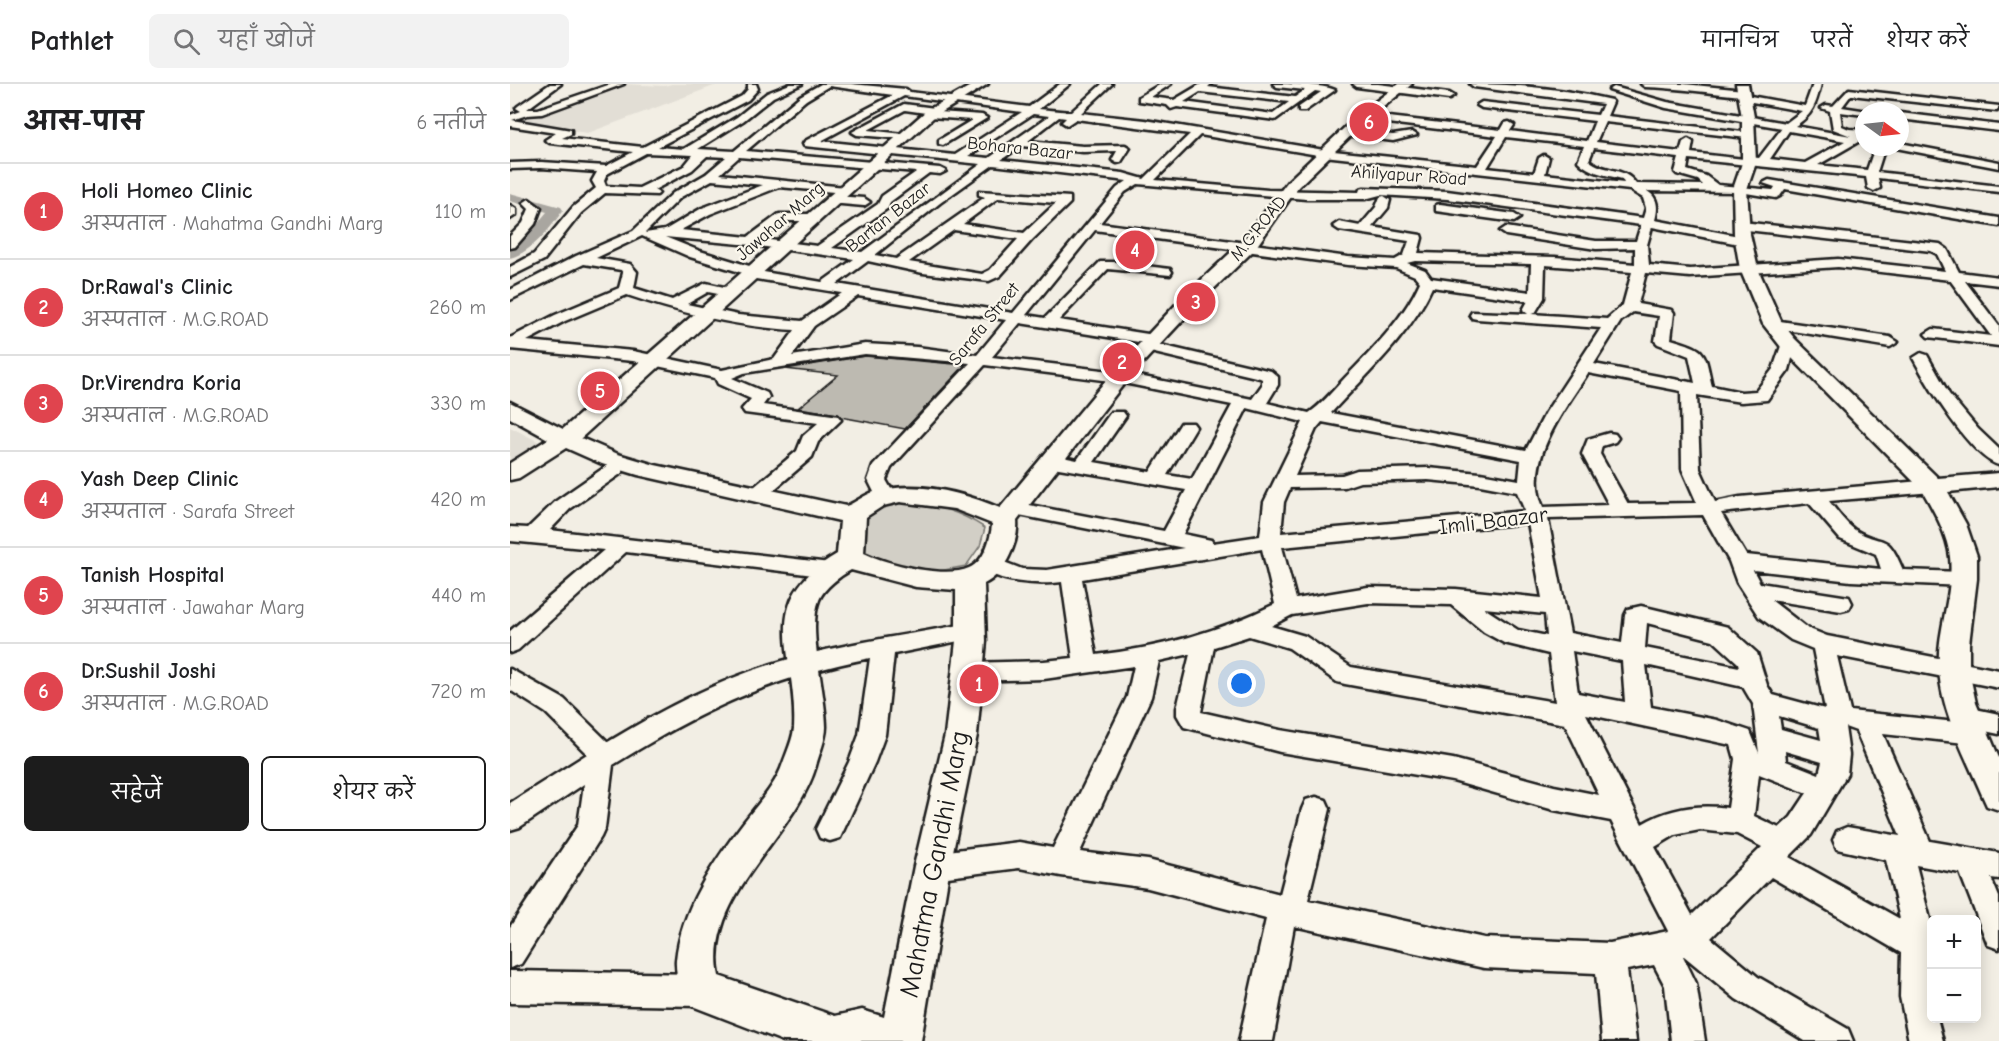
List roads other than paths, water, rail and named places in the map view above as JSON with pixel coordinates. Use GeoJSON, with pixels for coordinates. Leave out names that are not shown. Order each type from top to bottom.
{"type":"FeatureCollection","features":[{"type":"Feature","properties":{"kind":"main road","name":"Jawahar Marg"},"geometry":{"type":"LineString","coordinates":[[555,441],[602,408],[610,398],[750,272],[839,195],[869,173],[932,113],[982,84]]}},
{"type":"Feature","properties":{"kind":"main road","name":"M.G.ROAD"},"geometry":{"type":"LineString","coordinates":[[1009,514],[1119,377],[1189,302],[1248,246],[1290,189],[1324,153],[1349,133],[1391,92]]}},
{"type":"Feature","properties":{"kind":"main road"},"geometry":{"type":"LineString","coordinates":[[1743,92],[1747,157],[1743,234],[1749,270],[1773,324],[1788,343],[1932,486],[1962,547],[1964,566],[1956,616],[1954,669],[1957,695],[1980,725],[1999,795]]}},
{"type":"Feature","properties":{"kind":"main road"},"geometry":{"type":"LineString","coordinates":[[510,409],[555,441],[624,464],[755,496],[853,515]]}},
{"type":"Feature","properties":{"kind":"main road"},"geometry":{"type":"LineString","coordinates":[[510,420],[615,469],[745,502],[792,510],[810,508]]}},
{"type":"Feature","properties":{"kind":"main road"},"geometry":{"type":"LineString","coordinates":[[510,467],[555,441]]}},
{"type":"Feature","properties":{"kind":"main road"},"geometry":{"type":"LineString","coordinates":[[510,472],[555,441]]}},
{"type":"Feature","properties":{"kind":"main road","name":"Imli Baazar"},"geometry":{"type":"LineString","coordinates":[[1932,486],[1999,480]]}},
{"type":"Feature","properties":{"kind":"main road"},"geometry":{"type":"LineString","coordinates":[[840,564],[927,579],[981,571],[1005,532],[1009,514],[990,512],[938,498],[900,494],[865,503],[853,515],[840,564],[806,595],[800,618],[806,664],[810,729],[798,770],[777,806],[734,864],[704,920],[696,962],[701,990],[836,1039],[862,1029],[886,1041]]}},
{"type":"Feature","properties":{"kind":"main road","name":"Mahatma Gandhi Marg"},"geometry":{"type":"LineString","coordinates":[[900,1041],[932,866],[961,735],[971,630],[981,571]]}},
{"type":"Feature","properties":{"kind":"street"},"geometry":{"type":"LineString","coordinates":[[510,112],[528,106],[557,84]]}},
{"type":"Feature","properties":{"kind":"street"},"geometry":{"type":"LineString","coordinates":[[510,118],[526,112],[547,109],[620,84]]}},
{"type":"Feature","properties":{"kind":"street"},"geometry":{"type":"LineString","coordinates":[[600,191],[598,180],[603,169],[739,99],[747,93],[746,84]]}},
{"type":"Feature","properties":{"kind":"street"},"geometry":{"type":"LineString","coordinates":[[642,149],[745,98],[753,89],[752,84]]}},
{"type":"Feature","properties":{"kind":"street"},"geometry":{"type":"LineString","coordinates":[[686,152],[740,119],[770,95],[798,84]]}},
{"type":"Feature","properties":{"kind":"street"},"geometry":{"type":"LineString","coordinates":[[643,235],[678,195],[710,176],[803,98],[829,84],[906,92],[1030,111],[1145,123],[1324,153],[1636,188],[1714,189],[1747,157],[1809,112],[1817,84]]}},
{"type":"Feature","properties":{"kind":"street"},"geometry":{"type":"LineString","coordinates":[[976,84],[982,84]]}},
{"type":"Feature","properties":{"kind":"street"},"geometry":{"type":"LineString","coordinates":[[510,296],[583,259],[643,235],[668,232],[751,240],[820,250],[984,278],[994,273],[1066,200],[996,194],[958,186],[936,176],[1066,84]]}},
{"type":"Feature","properties":{"kind":"street"},"geometry":{"type":"LineString","coordinates":[[1062,126],[1095,93],[1108,84]]}},
{"type":"Feature","properties":{"kind":"street"},"geometry":{"type":"LineString","coordinates":[[1167,84],[1142,99],[1170,107]]}},
{"type":"Feature","properties":{"kind":"street","name":"Sarafa Street"},"geometry":{"type":"LineString","coordinates":[[885,496],[877,480],[882,466],[982,359],[1121,190],[1141,182],[1225,110],[1241,89],[1258,84]]}},
{"type":"Feature","properties":{"kind":"street"},"geometry":{"type":"LineString","coordinates":[[1357,84],[1391,92],[1429,90],[1449,96],[1442,104]]}},
{"type":"Feature","properties":{"kind":"street"},"geometry":{"type":"LineString","coordinates":[[1474,84],[1496,87],[1542,87],[1608,102]]}},
{"type":"Feature","properties":{"kind":"street"},"geometry":{"type":"LineString","coordinates":[[1646,84],[1676,84],[1710,91],[1743,92],[1809,112],[1835,109],[1855,111]]}},
{"type":"Feature","properties":{"kind":"street"},"geometry":{"type":"LineString","coordinates":[[1615,173],[1630,122],[1641,99],[1649,96],[1651,84]]}},
{"type":"Feature","properties":{"kind":"street"},"geometry":{"type":"LineString","coordinates":[[1118,160],[1129,140],[1145,123],[1203,85],[1226,92],[1241,89],[1270,97],[1298,100]]}},
{"type":"Feature","properties":{"kind":"street"},"geometry":{"type":"LineString","coordinates":[[1249,114],[1282,85],[1329,90],[1330,87]]}},
{"type":"Feature","properties":{"kind":"street"},"geometry":{"type":"LineString","coordinates":[[1587,97],[1591,86]]}},
{"type":"Feature","properties":{"kind":"street"},"geometry":{"type":"LineString","coordinates":[[917,94],[929,87]]}},
{"type":"Feature","properties":{"kind":"street"},"geometry":{"type":"LineString","coordinates":[[1330,87],[1340,94]]}},
{"type":"Feature","properties":{"kind":"street"},"geometry":{"type":"LineString","coordinates":[[1290,120],[1330,87]]}},
{"type":"Feature","properties":{"kind":"street"},"geometry":{"type":"LineString","coordinates":[[1476,118],[1496,87]]}},
{"type":"Feature","properties":{"kind":"street"},"geometry":{"type":"LineString","coordinates":[[1724,113],[1666,105],[1641,99],[1615,87],[1598,119],[1588,145],[1584,164],[1628,178],[1636,188],[1648,196],[1652,203],[1641,245],[1641,270],[1630,307],[1615,318],[1555,412],[1532,457],[1527,488],[1538,516],[1555,607],[1570,708],[1620,811],[1639,844],[1676,944],[1747,988],[1804,1031],[1836,1041]]}},
{"type":"Feature","properties":{"kind":"street"},"geometry":{"type":"LineString","coordinates":[[1137,105],[1225,110],[1275,117],[1311,89]]}},
{"type":"Feature","properties":{"kind":"street"},"geometry":{"type":"LineString","coordinates":[[1416,101],[1429,90]]}},
{"type":"Feature","properties":{"kind":"street"},"geometry":{"type":"LineString","coordinates":[[1154,91],[1188,96],[1225,110],[1260,105],[1286,108]]}},
{"type":"Feature","properties":{"kind":"street"},"geometry":{"type":"LineString","coordinates":[[1710,91],[1708,97],[1721,100],[1724,113],[1747,157]]}},
{"type":"Feature","properties":{"kind":"street"},"geometry":{"type":"LineString","coordinates":[[783,156],[906,92]]}},
{"type":"Feature","properties":{"kind":"street"},"geometry":{"type":"LineString","coordinates":[[1835,109],[1850,92],[1967,100]]}},
{"type":"Feature","properties":{"kind":"street"},"geometry":{"type":"LineString","coordinates":[[1914,95],[1998,112]]}},
{"type":"Feature","properties":{"kind":"street"},"geometry":{"type":"LineString","coordinates":[[1914,95],[1927,109],[1935,131]]}},
{"type":"Feature","properties":{"kind":"street"},"geometry":{"type":"LineString","coordinates":[[1990,95],[1998,112]]}},
{"type":"Feature","properties":{"kind":"street"},"geometry":{"type":"LineString","coordinates":[[1843,99],[1927,109],[1998,112]]}},
{"type":"Feature","properties":{"kind":"street"},"geometry":{"type":"LineString","coordinates":[[1636,188],[1649,170],[1653,138],[1666,105]]}},
{"type":"Feature","properties":{"kind":"street"},"geometry":{"type":"LineString","coordinates":[[907,139],[857,132],[904,107],[932,113],[981,118],[939,142],[976,147]]}},
{"type":"Feature","properties":{"kind":"street"},"geometry":{"type":"LineString","coordinates":[[1688,109],[1690,148],[1682,172],[1702,178],[1714,189]]}},
{"type":"Feature","properties":{"kind":"street"},"geometry":{"type":"LineString","coordinates":[[1835,109],[1837,127],[1855,133]]}},
{"type":"Feature","properties":{"kind":"street"},"geometry":{"type":"LineString","coordinates":[[1480,170],[1521,110]]}},
{"type":"Feature","properties":{"kind":"street"},"geometry":{"type":"LineString","coordinates":[[1363,117],[1414,123],[1476,118],[1521,110],[1556,118],[1630,122],[1653,138],[1690,148],[1806,167],[1871,174],[1897,161],[1942,148]]}},
{"type":"Feature","properties":{"kind":"street"},"geometry":{"type":"LineString","coordinates":[[1710,132],[1711,112]]}},
{"type":"Feature","properties":{"kind":"street","name":"Bartan Bazar"},"geometry":{"type":"LineString","coordinates":[[824,288],[974,173],[1023,141],[1057,114]]}},
{"type":"Feature","properties":{"kind":"street"},"geometry":{"type":"LineString","coordinates":[[1909,117],[1999,128]]}},
{"type":"Feature","properties":{"kind":"street"},"geometry":{"type":"LineString","coordinates":[[1476,118],[1503,134],[1542,134],[1558,141]]}},
{"type":"Feature","properties":{"kind":"street"},"geometry":{"type":"LineString","coordinates":[[1827,119],[1838,120]]}},
{"type":"Feature","properties":{"kind":"street"},"geometry":{"type":"LineString","coordinates":[[510,123],[567,132],[550,141],[686,152],[817,159],[869,173],[940,171]]}},
{"type":"Feature","properties":{"kind":"street"},"geometry":{"type":"LineString","coordinates":[[1412,135],[1407,133],[1414,123]]}},
{"type":"Feature","properties":{"kind":"street"},"geometry":{"type":"LineString","coordinates":[[1747,157],[1788,127],[1855,133]]}},
{"type":"Feature","properties":{"kind":"street"},"geometry":{"type":"LineString","coordinates":[[1909,128],[1999,139]]}},
{"type":"Feature","properties":{"kind":"street"},"geometry":{"type":"LineString","coordinates":[[1588,145],[1566,132],[1552,151],[1588,145],[1621,148],[1690,129],[1710,132],[1787,183],[1876,203],[1999,222]]}},
{"type":"Feature","properties":{"kind":"street"},"geometry":{"type":"LineString","coordinates":[[1349,133],[1393,138],[1412,135],[1426,137]]}},
{"type":"Feature","properties":{"kind":"street"},"geometry":{"type":"LineString","coordinates":[[992,136],[1083,149],[1129,140]]}},
{"type":"Feature","properties":{"kind":"street"},"geometry":{"type":"LineString","coordinates":[[1806,167],[1855,138]]}},
{"type":"Feature","properties":{"kind":"street"},"geometry":{"type":"LineString","coordinates":[[1909,140],[1999,165]]}},
{"type":"Feature","properties":{"kind":"street","name":"Bohara Bazar"},"geometry":{"type":"LineString","coordinates":[[809,143],[1123,176],[1141,182],[1290,189],[1325,197],[1365,194],[1381,196]]}},
{"type":"Feature","properties":{"kind":"street"},"geometry":{"type":"LineString","coordinates":[[641,192],[688,168],[694,164],[695,159],[706,152]]}},
{"type":"Feature","properties":{"kind":"street"},"geometry":{"type":"LineString","coordinates":[[1876,203],[1871,174],[1877,156]]}},
{"type":"Feature","properties":{"kind":"street"},"geometry":{"type":"LineString","coordinates":[[1538,177],[1544,158]]}},
{"type":"Feature","properties":{"kind":"street"},"geometry":{"type":"LineString","coordinates":[[668,232],[706,211],[783,182],[817,159]]}},
{"type":"Feature","properties":{"kind":"street"},"geometry":{"type":"LineString","coordinates":[[1897,161],[1999,189]]}},
{"type":"Feature","properties":{"kind":"street"},"geometry":{"type":"LineString","coordinates":[[510,166],[541,165],[603,169]]}},
{"type":"Feature","properties":{"kind":"street"},"geometry":{"type":"LineString","coordinates":[[820,250],[884,205],[883,203],[926,170]]}},
{"type":"Feature","properties":{"kind":"street"},"geometry":{"type":"LineString","coordinates":[[811,174],[828,178],[812,188]]}},
{"type":"Feature","properties":{"kind":"street"},"geometry":{"type":"LineString","coordinates":[[710,176],[783,182],[864,202],[883,203]]}},
{"type":"Feature","properties":{"kind":"street"},"geometry":{"type":"LineString","coordinates":[[1365,194],[1369,178]]}},
{"type":"Feature","properties":{"kind":"street"},"geometry":{"type":"LineString","coordinates":[[864,202],[891,181],[910,182]]}},
{"type":"Feature","properties":{"kind":"street"},"geometry":{"type":"LineString","coordinates":[[1938,188],[1999,195]]}},
{"type":"Feature","properties":{"kind":"street"},"geometry":{"type":"LineString","coordinates":[[510,273],[539,257],[577,210],[600,191],[678,195]]}},
{"type":"Feature","properties":{"kind":"street"},"geometry":{"type":"LineString","coordinates":[[899,263],[996,194]]}},
{"type":"Feature","properties":{"kind":"street"},"geometry":{"type":"LineString","coordinates":[[1348,261],[1361,237],[1382,208],[1381,196],[1514,218]]}},
{"type":"Feature","properties":{"kind":"street","name":"Ahilyapur Road"},"geometry":{"type":"LineString","coordinates":[[1381,196],[1465,197],[1743,234],[1790,231],[1935,247],[1942,252],[1954,277]]}},
{"type":"Feature","properties":{"kind":"street"},"geometry":{"type":"LineString","coordinates":[[510,244],[532,219],[534,208],[529,203]]}},
{"type":"Feature","properties":{"kind":"street"},"geometry":{"type":"LineString","coordinates":[[1502,245],[1522,206]]}},
{"type":"Feature","properties":{"kind":"street"},"geometry":{"type":"LineString","coordinates":[[510,209],[510,215]]}},
{"type":"Feature","properties":{"kind":"street"},"geometry":{"type":"LineString","coordinates":[[751,240],[783,217],[813,218]]}},
{"type":"Feature","properties":{"kind":"street"},"geometry":{"type":"LineString","coordinates":[[1790,231],[1787,221],[1791,220],[1870,228]]}},
{"type":"Feature","properties":{"kind":"street"},"geometry":{"type":"LineString","coordinates":[[954,226],[1027,237]]}},
{"type":"Feature","properties":{"kind":"street"},"geometry":{"type":"LineString","coordinates":[[1092,226],[1348,261],[1404,261],[1502,245],[1617,243],[1641,245]]}},
{"type":"Feature","properties":{"kind":"street"},"geometry":{"type":"LineString","coordinates":[[1340,226],[1361,237],[1416,238],[1404,261]]}},
{"type":"Feature","properties":{"kind":"street"},"geometry":{"type":"LineString","coordinates":[[1121,266],[1130,255],[1127,248],[1140,231]]}},
{"type":"Feature","properties":{"kind":"street"},"geometry":{"type":"LineString","coordinates":[[829,232],[843,234]]}},
{"type":"Feature","properties":{"kind":"street"},"geometry":{"type":"LineString","coordinates":[[1818,234],[1838,263]]}},
{"type":"Feature","properties":{"kind":"street"},"geometry":{"type":"LineString","coordinates":[[643,235],[750,272],[824,288],[1050,321],[1151,343],[1265,374],[1270,377],[1270,385],[1249,403],[1197,486],[1170,539]]}},
{"type":"Feature","properties":{"kind":"street"},"geometry":{"type":"LineString","coordinates":[[1502,245],[1539,261],[1608,265],[1641,270],[1690,273],[1838,263],[1999,281]]}},
{"type":"Feature","properties":{"kind":"street"},"geometry":{"type":"LineString","coordinates":[[539,257],[583,259],[625,267],[630,272],[626,290]]}},
{"type":"Feature","properties":{"kind":"street"},"geometry":{"type":"LineString","coordinates":[[1404,261],[1420,273],[1427,282],[1538,298]]}},
{"type":"Feature","properties":{"kind":"street"},"geometry":{"type":"LineString","coordinates":[[1525,318],[1538,298],[1539,261]]}},
{"type":"Feature","properties":{"kind":"street"},"geometry":{"type":"LineString","coordinates":[[1050,321],[1103,267],[1121,266],[1165,272]]}},
{"type":"Feature","properties":{"kind":"street"},"geometry":{"type":"LineString","coordinates":[[1954,277],[1999,336]]}},
{"type":"Feature","properties":{"kind":"street"},"geometry":{"type":"LineString","coordinates":[[1287,608],[1270,541],[1274,502],[1285,482],[1308,426],[1362,370],[1402,323],[1418,302],[1427,282]]}},
{"type":"Feature","properties":{"kind":"street"},"geometry":{"type":"LineString","coordinates":[[672,306],[706,287],[728,292]]}},
{"type":"Feature","properties":{"kind":"street"},"geometry":{"type":"LineString","coordinates":[[510,344],[560,318],[626,290],[672,306],[807,327]]}},
{"type":"Feature","properties":{"kind":"street"},"geometry":{"type":"LineString","coordinates":[[782,363],[782,359],[808,323],[854,292]]}},
{"type":"Feature","properties":{"kind":"street"},"geometry":{"type":"LineString","coordinates":[[1630,307],[1666,313],[1663,341],[1692,350],[1697,355],[1704,389]]}},
{"type":"Feature","properties":{"kind":"street"},"geometry":{"type":"LineString","coordinates":[[1477,315],[1611,324]]}},
{"type":"Feature","properties":{"kind":"street"},"geometry":{"type":"LineString","coordinates":[[1773,324],[1890,342]]}},
{"type":"Feature","properties":{"kind":"street"},"geometry":{"type":"LineString","coordinates":[[1933,334],[1999,341]]}},
{"type":"Feature","properties":{"kind":"street"},"geometry":{"type":"LineString","coordinates":[[1583,367],[1741,397],[1761,396],[1781,370],[1788,343]]}},
{"type":"Feature","properties":{"kind":"street"},"geometry":{"type":"LineString","coordinates":[[510,344],[633,356],[723,375],[865,349],[982,359],[1119,377],[1316,418],[1532,457]]}},
{"type":"Feature","properties":{"kind":"street"},"geometry":{"type":"LineString","coordinates":[[1921,358],[1942,396],[1972,433],[1999,459]]}},
{"type":"Feature","properties":{"kind":"street"},"geometry":{"type":"LineString","coordinates":[[723,375],[724,381],[761,397],[751,409],[832,420],[809,440],[806,453],[755,496]]}},
{"type":"Feature","properties":{"kind":"street"},"geometry":{"type":"LineString","coordinates":[[1704,389],[1689,390],[1691,469],[1709,509],[1767,611],[1799,634],[1823,644],[1999,678]]}},
{"type":"Feature","properties":{"kind":"street"},"geometry":{"type":"LineString","coordinates":[[1082,466],[1117,416]]}},
{"type":"Feature","properties":{"kind":"street"},"geometry":{"type":"LineString","coordinates":[[1155,478],[1187,427]]}},
{"type":"Feature","properties":{"kind":"street"},"geometry":{"type":"LineString","coordinates":[[1609,438],[1594,443],[1591,454],[1623,512]]}},
{"type":"Feature","properties":{"kind":"street"},"geometry":{"type":"LineString","coordinates":[[1053,461],[1197,486]]}},
{"type":"Feature","properties":{"kind":"street"},"geometry":{"type":"LineString","coordinates":[[533,535],[563,505],[615,469]]}},
{"type":"Feature","properties":{"kind":"street"},"geometry":{"type":"LineString","coordinates":[[1285,482],[1345,481],[1357,476],[1428,474],[1480,479],[1527,488]]}},
{"type":"Feature","properties":{"kind":"street","name":"Imli Baazar"},"geometry":{"type":"LineString","coordinates":[[981,571],[1047,577],[1270,541],[1538,516],[1550,512],[1709,509],[1740,503],[1932,486]]}},
{"type":"Feature","properties":{"kind":"street"},"geometry":{"type":"LineString","coordinates":[[1814,497],[1846,534],[1879,546],[1885,551],[1895,577]]}},
{"type":"Feature","properties":{"kind":"street"},"geometry":{"type":"LineString","coordinates":[[1009,514],[1219,548]]}},
{"type":"Feature","properties":{"kind":"street"},"geometry":{"type":"LineString","coordinates":[[510,534],[840,564]]}},
{"type":"Feature","properties":{"kind":"street"},"geometry":{"type":"LineString","coordinates":[[510,644],[623,544]]}},
{"type":"Feature","properties":{"kind":"street"},"geometry":{"type":"LineString","coordinates":[[1740,561],[1804,571],[1963,579]]}},
{"type":"Feature","properties":{"kind":"street"},"geometry":{"type":"LineString","coordinates":[[1071,574],[1086,665]]}},
{"type":"Feature","properties":{"kind":"street"},"geometry":{"type":"LineString","coordinates":[[1753,590],[1841,603]]}},
{"type":"Feature","properties":{"kind":"street"},"geometry":{"type":"LineString","coordinates":[[967,672],[1044,670],[1149,654],[1204,642],[1249,627],[1287,608],[1368,595],[1456,597],[1555,607]]}},
{"type":"Feature","properties":{"kind":"street"},"geometry":{"type":"LineString","coordinates":[[1456,597],[1491,626],[1512,637],[1632,654],[1753,680]]}},
{"type":"Feature","properties":{"kind":"street"},"geometry":{"type":"LineString","coordinates":[[1639,715],[1632,654],[1636,615],[1641,614],[1720,633],[1749,659],[1753,680],[1765,702],[1774,768]]}},
{"type":"Feature","properties":{"kind":"street"},"geometry":{"type":"LineString","coordinates":[[1249,627],[1297,642],[1345,675],[1570,708],[1639,715],[1717,730],[1741,738],[1748,759],[1739,823]]}},
{"type":"Feature","properties":{"kind":"street"},"geometry":{"type":"LineString","coordinates":[[510,818],[601,759],[690,706],[758,679],[806,664],[971,630]]}},
{"type":"Feature","properties":{"kind":"street"},"geometry":{"type":"LineString","coordinates":[[1204,642],[1189,708],[1189,715],[1193,720],[1280,741],[1453,770],[1554,798],[1620,811]]}},
{"type":"Feature","properties":{"kind":"street"},"geometry":{"type":"LineString","coordinates":[[1823,644],[1845,720],[1910,850],[1916,923],[1916,997],[1926,1041]]}},
{"type":"Feature","properties":{"kind":"street"},"geometry":{"type":"LineString","coordinates":[[830,829],[862,762],[872,735],[883,649]]}},
{"type":"Feature","properties":{"kind":"street"},"geometry":{"type":"LineString","coordinates":[[1061,863],[1139,697],[1149,654]]}},
{"type":"Feature","properties":{"kind":"street"},"geometry":{"type":"LineString","coordinates":[[510,678],[555,706],[602,753],[591,828],[510,953]]}},
{"type":"Feature","properties":{"kind":"street"},"geometry":{"type":"LineString","coordinates":[[1765,702],[1845,720],[1980,725]]}},
{"type":"Feature","properties":{"kind":"street"},"geometry":{"type":"LineString","coordinates":[[1688,1041],[1680,984],[1668,961],[1676,944],[1801,826],[1833,774],[1845,720]]}},
{"type":"Feature","properties":{"kind":"street"},"geometry":{"type":"LineString","coordinates":[[1771,736],[1836,755]]}},
{"type":"Feature","properties":{"kind":"street"},"geometry":{"type":"LineString","coordinates":[[1748,759],[1824,788]]}},
{"type":"Feature","properties":{"kind":"street"},"geometry":{"type":"LineString","coordinates":[[1256,1041],[1287,909],[1316,809]]}},
{"type":"Feature","properties":{"kind":"street"},"geometry":{"type":"LineString","coordinates":[[1639,844],[1648,834],[1678,820],[1704,818],[1739,823],[1839,902],[1915,944]]}},
{"type":"Feature","properties":{"kind":"street"},"geometry":{"type":"LineString","coordinates":[[1847,840],[1999,866]]}},
{"type":"Feature","properties":{"kind":"street"},"geometry":{"type":"LineString","coordinates":[[932,866],[1019,855],[1148,874],[1287,909],[1484,953],[1610,958],[1676,944]]}},
{"type":"Feature","properties":{"kind":"street"},"geometry":{"type":"LineString","coordinates":[[1970,861],[1999,934]]}},
{"type":"Feature","properties":{"kind":"street"},"geometry":{"type":"LineString","coordinates":[[1610,958],[1619,1041]]}},
{"type":"Feature","properties":{"kind":"street"},"geometry":{"type":"LineString","coordinates":[[510,987],[701,990]]}},
{"type":"Feature","properties":{"kind":"waterway"},"geometry":{"type":"LineString","coordinates":[[510,197],[556,210],[535,235],[510,253]]}},
{"type":"Feature","properties":{"kind":"place","name":"Dr.Sushil Joshi"},"geometry":{"type":"Point","coordinates":[1369,122]}},
{"type":"Feature","properties":{"kind":"place","name":"Yash Deep Clinic"},"geometry":{"type":"Point","coordinates":[1135,250]}},
{"type":"Feature","properties":{"kind":"place","name":"Dr.Virendra Koria"},"geometry":{"type":"Point","coordinates":[1196,302]}},
{"type":"Feature","properties":{"kind":"place","name":"Dr.Rawal's Clinic"},"geometry":{"type":"Point","coordinates":[1122,362]}},
{"type":"Feature","properties":{"kind":"place","name":"Tanish Hospital"},"geometry":{"type":"Point","coordinates":[600,391]}},
{"type":"Feature","properties":{"kind":"place","name":"Holi Homeo Clinic"},"geometry":{"type":"Point","coordinates":[979,684]}}]}
